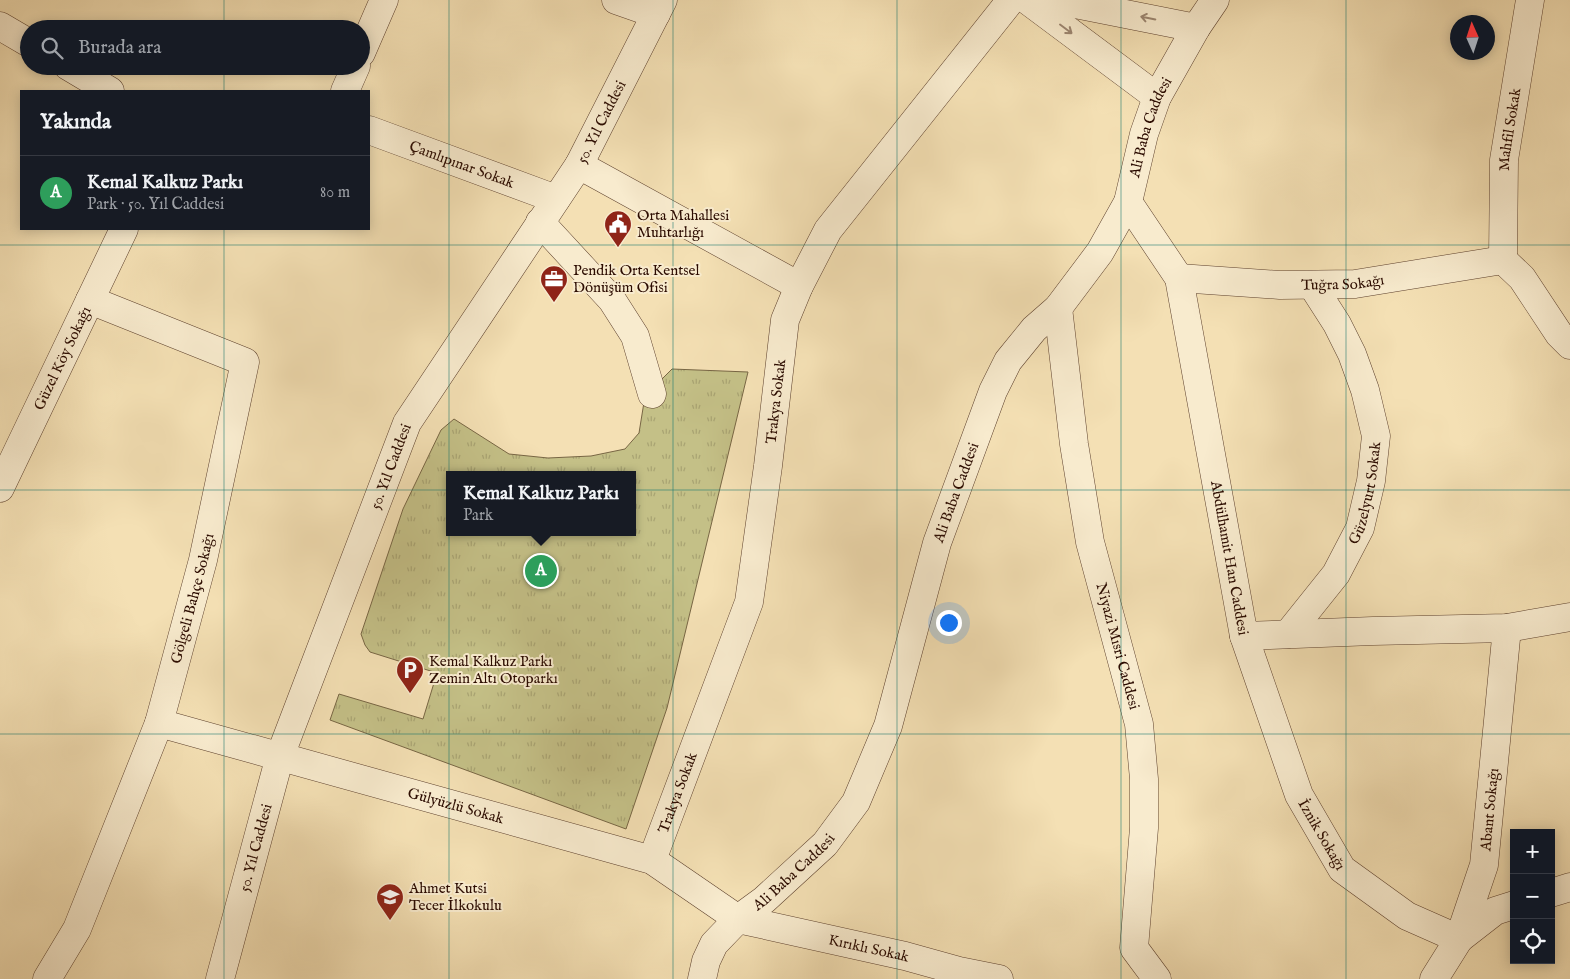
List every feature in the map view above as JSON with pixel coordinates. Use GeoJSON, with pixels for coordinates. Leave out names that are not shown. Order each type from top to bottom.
{"type":"FeatureCollection","features":[{"type":"Feature","properties":{"kind":"street"},"geometry":{"type":"LineString","coordinates":[[370,32],[384,0]]}},
{"type":"Feature","properties":{"kind":"street"},"geometry":{"type":"LineString","coordinates":[[616,0],[660,7]]}},
{"type":"Feature","properties":{"kind":"street","name":"Trakya Sokak"},"geometry":{"type":"LineString","coordinates":[[652,860],[748,602],[768,466],[785,320],[799,286],[828,230],[1012,0]]}},
{"type":"Feature","properties":{"kind":"street"},"geometry":{"type":"LineString","coordinates":[[1027,0],[1158,97]]}},
{"type":"Feature","properties":{"kind":"street"},"geometry":{"type":"LineString","coordinates":[[1055,0],[1196,28]]}},
{"type":"Feature","properties":{"kind":"street","name":"Ali Baba Caddesi"},"geometry":{"type":"LineString","coordinates":[[702,979],[706,961],[714,944],[738,919],[764,900],[826,844],[856,802],[888,726],[936,543],[993,391],[1008,361],[1034,330],[1058,308],[1100,252],[1128,202],[1144,134],[1158,97],[1196,28],[1215,0]]}},
{"type":"Feature","properties":{"kind":"street","name":"Mahfil Sokak"},"geometry":{"type":"LineString","coordinates":[[1504,260],[1504,160],[1530,0]]}},
{"type":"Feature","properties":{"kind":"street","name":"50. Yıl Caddesi"},"geometry":{"type":"LineString","coordinates":[[220,979],[280,756],[408,423],[579,165],[660,7]]}},
{"type":"Feature","properties":{"kind":"street"},"geometry":{"type":"LineString","coordinates":[[0,26],[20,38]]}},
{"type":"Feature","properties":{"kind":"street"},"geometry":{"type":"LineString","coordinates":[[83,75],[108,90]]}},
{"type":"Feature","properties":{"kind":"street"},"geometry":{"type":"LineString","coordinates":[[345,90],[352,75]]}},
{"type":"Feature","properties":{"kind":"street","name":"Çamlıpınar Sokak"},"geometry":{"type":"LineString","coordinates":[[370,130],[556,198]]}},
{"type":"Feature","properties":{"kind":"street"},"geometry":{"type":"LineString","coordinates":[[579,165],[799,286]]}},
{"type":"Feature","properties":{"kind":"street","name":"Abdülhamit Han Caddesi"},"geometry":{"type":"LineString","coordinates":[[1128,202],[1179,278],[1244,636],[1507,628],[1570,617]]}},
{"type":"Feature","properties":{"kind":"street"},"geometry":{"type":"LineString","coordinates":[[540,222],[612,300],[635,336],[652,394]]}},
{"type":"Feature","properties":{"kind":"street","name":"Güzel Köy Sokağı"},"geometry":{"type":"LineString","coordinates":[[0,488],[124,230]]}},
{"type":"Feature","properties":{"kind":"street"},"geometry":{"type":"LineString","coordinates":[[1504,260],[1522,278],[1559,334],[1570,345]]}},
{"type":"Feature","properties":{"kind":"street","name":"Tuğra Sokağı"},"geometry":{"type":"LineString","coordinates":[[1179,278],[1280,285],[1355,284],[1504,260]]}},
{"type":"Feature","properties":{"kind":"street","name":"Güzelyurt Sokak"},"geometry":{"type":"LineString","coordinates":[[1288,634],[1336,574],[1360,528],[1371,481],[1376,436],[1365,390],[1352,354],[1338,324],[1312,284]]}},
{"type":"Feature","properties":{"kind":"street","name":"Gölgeli Bahçe Sokağı"},"geometry":{"type":"LineString","coordinates":[[46,979],[77,929],[159,723],[203,560],[245,362],[90,300]]}},
{"type":"Feature","properties":{"kind":"street","name":"Niyazi Mısri Caddesi"},"geometry":{"type":"LineString","coordinates":[[1058,308],[1074,444],[1090,542],[1139,724],[1144,780],[1144,828],[1134,948],[1157,979]]}},
{"type":"Feature","properties":{"kind":"street","name":"Abant Sokağı"},"geometry":{"type":"LineString","coordinates":[[1434,979],[1459,939],[1484,865],[1507,628]]}},
{"type":"Feature","properties":{"kind":"street","name":"İznik Sokağı"},"geometry":{"type":"LineString","coordinates":[[1244,636],[1299,795],[1342,869],[1408,916],[1459,939]]}},
{"type":"Feature","properties":{"kind":"street","name":"Gülyüzlü Sokak"},"geometry":{"type":"LineString","coordinates":[[159,723],[652,860],[738,919]]}},
{"type":"Feature","properties":{"kind":"street"},"geometry":{"type":"LineString","coordinates":[[1555,891],[1570,887]]}},
{"type":"Feature","properties":{"kind":"street"},"geometry":{"type":"LineString","coordinates":[[1459,939],[1496,911],[1510,906]]}},
{"type":"Feature","properties":{"kind":"street","name":"Kırıklı Sokak"},"geometry":{"type":"LineString","coordinates":[[738,919],[999,979]]}},
{"type":"Feature","properties":{"kind":"green space"},"geometry":{"type":"Polygon","coordinates":[[[672,369],[748,372],[667,708],[626,829],[330,720],[339,694],[423,719],[437,673],[370,652],[361,634],[403,509],[441,430],[454,419],[509,454],[548,458],[591,456],[625,449],[639,433],[645,396],[672,369]]]}},
{"type":"Feature","properties":{"kind":"place","name":"Orta Mahallesi Muhtarlığı"},"geometry":{"type":"Point","coordinates":[618,248]}},
{"type":"Feature","properties":{"kind":"place","name":"Pendik Orta Kentsel Dönüşüm Ofisi"},"geometry":{"type":"Point","coordinates":[554,303]}},
{"type":"Feature","properties":{"kind":"place","name":"Kemal Kalkuz Parkı"},"geometry":{"type":"Point","coordinates":[541,571]}},
{"type":"Feature","properties":{"kind":"place","name":"Kemal Kalkuz Parkı Zemin Altı Otoparkı"},"geometry":{"type":"Point","coordinates":[410,694]}},
{"type":"Feature","properties":{"kind":"place","name":"Ahmet Kutsi Tecer İlkokulu"},"geometry":{"type":"Point","coordinates":[390,921]}}]}
